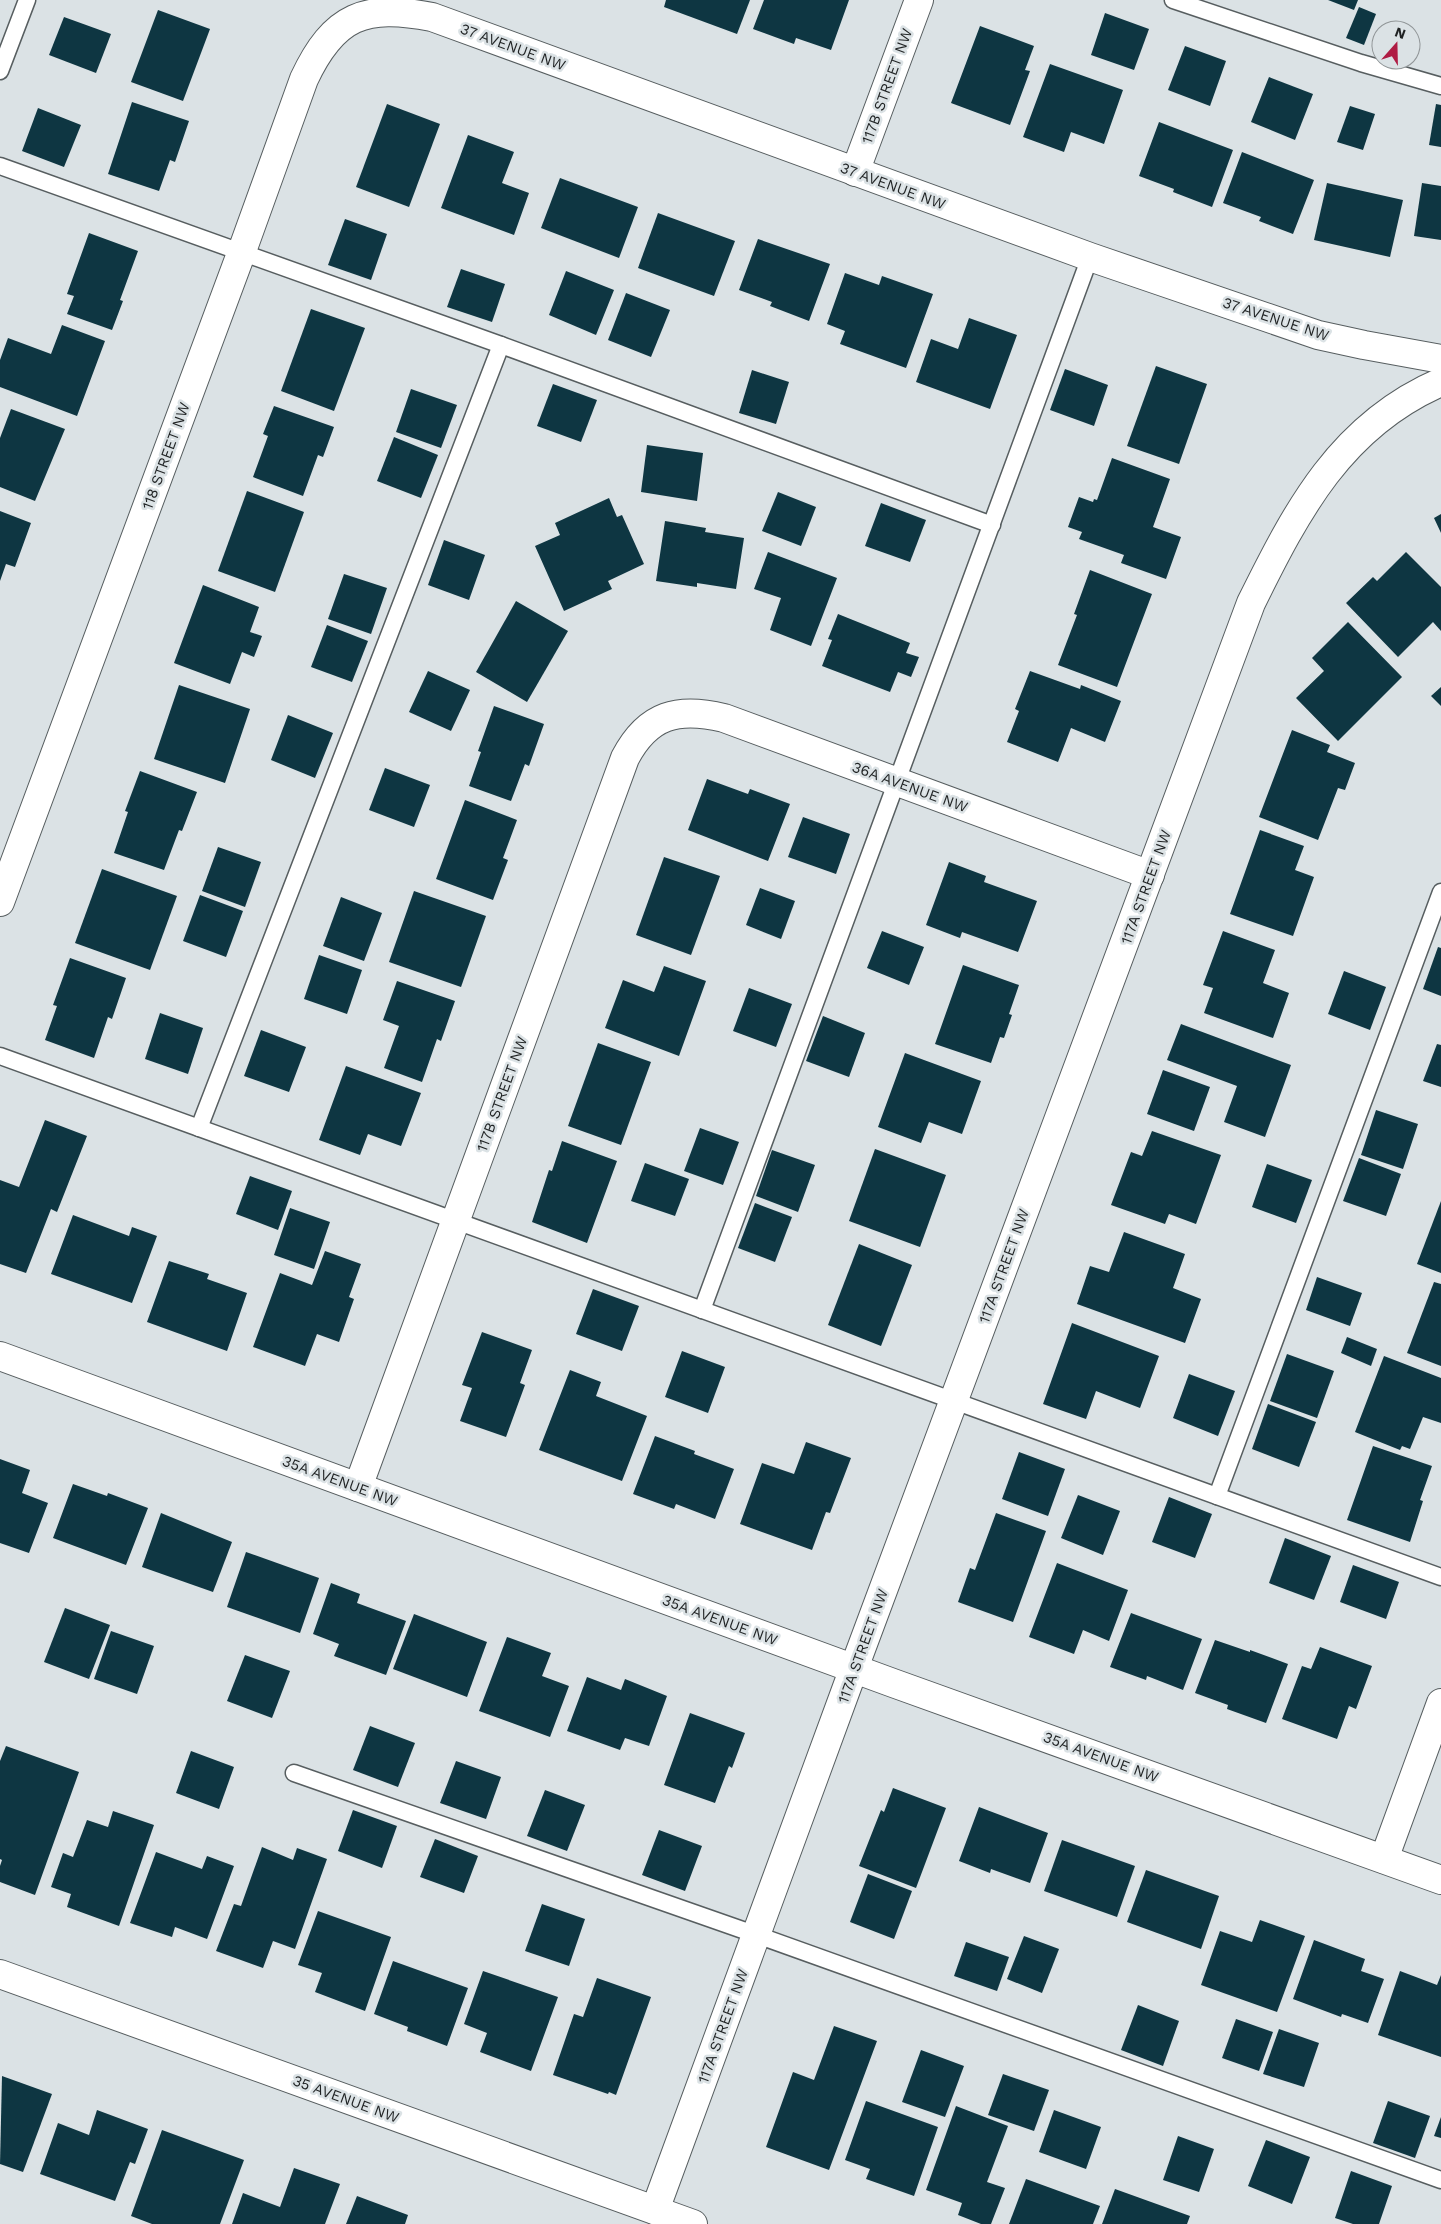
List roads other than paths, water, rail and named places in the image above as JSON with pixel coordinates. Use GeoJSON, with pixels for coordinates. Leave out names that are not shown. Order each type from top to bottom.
{"type":"FeatureCollection","features":[{"type":"Feature","properties":{"kind":"street","name":"117B STREET NW"},"geometry":{"type":"LineString","coordinates":[[855,172],[919,0]]}},
{"type":"Feature","properties":{"kind":"street","name":"37 AVENUE NW"},"geometry":{"type":"LineString","coordinates":[[350,20],[368,14],[390,11],[432,17],[1090,257],[1318,335],[1373,347],[1441,358]]}},
{"type":"Feature","properties":{"kind":"street","name":"118 STREET NW"},"geometry":{"type":"LineString","coordinates":[[0,902],[304,79],[314,58],[331,37],[350,20]]}},
{"type":"Feature","properties":{"kind":"street","name":"117A STREET NW"},"geometry":{"type":"LineString","coordinates":[[655,2210],[1250,602],[1302,505],[1326,472],[1355,439],[1391,409],[1441,382]]}},
{"type":"Feature","properties":{"kind":"street","name":"36A AVENUE NW"},"geometry":{"type":"LineString","coordinates":[[667,716],[693,713],[724,718],[1150,874]]}},
{"type":"Feature","properties":{"kind":"street","name":"117B STREET NW"},"geometry":{"type":"LineString","coordinates":[[358,1488],[625,758],[634,741],[667,716]]}},
{"type":"Feature","properties":{"kind":"street","name":"35A AVENUE NW"},"geometry":{"type":"LineString","coordinates":[[0,1356],[358,1488],[1441,1880]]}},
{"type":"Feature","properties":{"kind":"street"},"geometry":{"type":"LineString","coordinates":[[1384,1859],[1441,1703]]}},
{"type":"Feature","properties":{"kind":"street","name":"35 AVENUE NW"},"geometry":{"type":"LineString","coordinates":[[0,1974],[693,2224]]}},
{"type":"Feature","properties":{"kind":"lane"},"geometry":{"type":"LineString","coordinates":[[0,72],[27,0]]}},
{"type":"Feature","properties":{"kind":"lane"},"geometry":{"type":"LineString","coordinates":[[1173,0],[1361,64],[1441,86]]}},
{"type":"Feature","properties":{"kind":"lane"},"geometry":{"type":"LineString","coordinates":[[0,166],[242,251],[992,524]]}},
{"type":"Feature","properties":{"kind":"lane"},"geometry":{"type":"LineString","coordinates":[[702,1310],[1090,257]]}},
{"type":"Feature","properties":{"kind":"lane"},"geometry":{"type":"LineString","coordinates":[[198,1128],[501,345]]}},
{"type":"Feature","properties":{"kind":"lane"},"geometry":{"type":"LineString","coordinates":[[1217,1496],[1441,892]]}},
{"type":"Feature","properties":{"kind":"lane"},"geometry":{"type":"LineString","coordinates":[[0,1056],[1441,1577]]}},
{"type":"Feature","properties":{"kind":"lane"},"geometry":{"type":"LineString","coordinates":[[294,1773],[757,1935],[1441,2180]]}}]}
